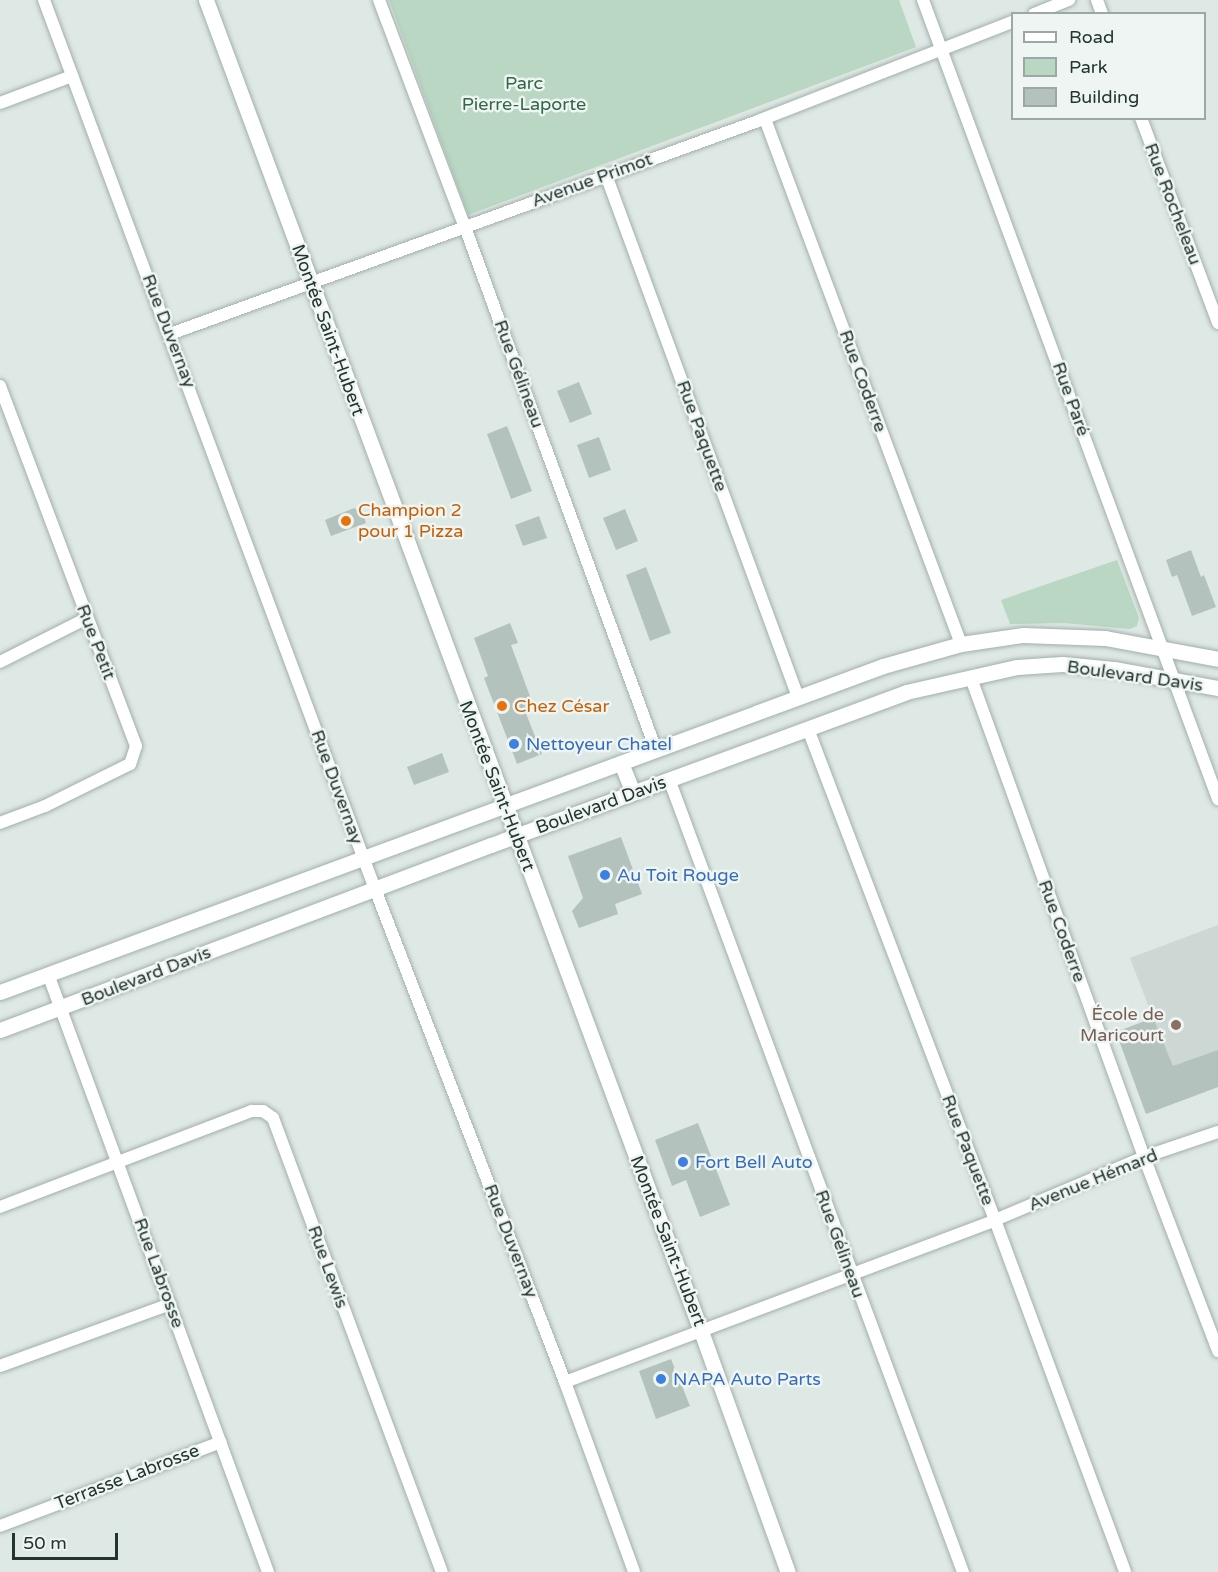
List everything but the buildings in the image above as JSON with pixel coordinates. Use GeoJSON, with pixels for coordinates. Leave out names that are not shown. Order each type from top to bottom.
{"type":"FeatureCollection","features":[{"type":"Feature","properties":{"kind":"street","name":"Rue Duvernay"},"geometry":{"type":"LineString","coordinates":[[44,0],[375,889],[565,1382],[634,1572]]}},
{"type":"Feature","properties":{"kind":"street","name":"Montée Saint-Hubert"},"geometry":{"type":"LineString","coordinates":[[206,0],[701,1331],[788,1572]]}},
{"type":"Feature","properties":{"kind":"street","name":"Rue Gélineau"},"geometry":{"type":"LineString","coordinates":[[379,0],[465,227],[656,750]]}},
{"type":"Feature","properties":{"kind":"street","name":"Rue Paré"},"geometry":{"type":"LineString","coordinates":[[923,0],[1218,799]]}},
{"type":"Feature","properties":{"kind":"street"},"geometry":{"type":"LineString","coordinates":[[1039,12],[1069,0]]}},
{"type":"Feature","properties":{"kind":"street","name":"Avenue Primot"},"geometry":{"type":"LineString","coordinates":[[170,334],[765,118],[1011,22]]}},
{"type":"Feature","properties":{"kind":"street"},"geometry":{"type":"LineString","coordinates":[[0,104],[72,76]]}},
{"type":"Feature","properties":{"kind":"street","name":"Rue Coderre"},"geometry":{"type":"LineString","coordinates":[[765,118],[961,644]]}},
{"type":"Feature","properties":{"kind":"street","name":"Rue Rocheleau"},"geometry":{"type":"LineString","coordinates":[[1142,120],[1218,323]]}},
{"type":"Feature","properties":{"kind":"street","name":"Rue Paquette"},"geometry":{"type":"LineString","coordinates":[[606,175],[798,697]]}},
{"type":"Feature","properties":{"kind":"street","name":"Rue Petit"},"geometry":{"type":"LineString","coordinates":[[0,386],[136,746],[130,764],[45,806],[0,823]]}},
{"type":"Feature","properties":{"kind":"street"},"geometry":{"type":"LineString","coordinates":[[0,662],[87,618]]}},
{"type":"Feature","properties":{"kind":"street","name":"Boulevard Davis"},"geometry":{"type":"LineString","coordinates":[[0,992],[883,666],[961,644],[1023,635],[1104,638],[1218,659]]}},
{"type":"Feature","properties":{"kind":"street","name":"Boulevard Davis"},"geometry":{"type":"LineString","coordinates":[[0,1030],[906,693],[1017,668],[1062,664],[1114,669],[1218,688]]}},
{"type":"Feature","properties":{"kind":"street","name":"Rue Coderre"},"geometry":{"type":"LineString","coordinates":[[971,678],[1144,1157],[1218,1351]]}},
{"type":"Feature","properties":{"kind":"street","name":"Rue Paquette"},"geometry":{"type":"LineString","coordinates":[[808,729],[995,1220],[1125,1572]]}},
{"type":"Feature","properties":{"kind":"street"},"geometry":{"type":"LineString","coordinates":[[621,763],[633,793]]}},
{"type":"Feature","properties":{"kind":"street","name":"Rue Gélineau"},"geometry":{"type":"LineString","coordinates":[[669,780],[963,1572]]}},
{"type":"Feature","properties":{"kind":"street","name":"Rue Labrosse"},"geometry":{"type":"LineString","coordinates":[[48,974],[268,1572]]}},
{"type":"Feature","properties":{"kind":"street","name":"Rue Lewis"},"geometry":{"type":"LineString","coordinates":[[119,1164],[252,1111],[263,1111],[273,1118],[442,1572]]}},
{"type":"Feature","properties":{"kind":"street","name":"Avenue Hémard"},"geometry":{"type":"LineString","coordinates":[[565,1382],[995,1220],[1144,1157],[1218,1132]]}},
{"type":"Feature","properties":{"kind":"street"},"geometry":{"type":"LineString","coordinates":[[0,1207],[119,1164]]}},
{"type":"Feature","properties":{"kind":"street"},"geometry":{"type":"LineString","coordinates":[[0,1366],[170,1304]]}},
{"type":"Feature","properties":{"kind":"street","name":"Terrasse Labrosse"},"geometry":{"type":"LineString","coordinates":[[0,1526],[221,1442]]}},
{"type":"Feature","properties":{"kind":"shaded area","name":"École de Maricourt"},"geometry":{"type":"Polygon","coordinates":[[[1218,925],[1218,1087],[1146,1114],[1116,1032],[1153,1018],[1130,958],[1218,925]]]}},
{"type":"Feature","properties":{"kind":"green space","name":"Parc Pierre-Laporte"},"geometry":{"type":"Polygon","coordinates":[[[389,0],[899,0],[916,47],[468,215],[389,0]]]}},
{"type":"Feature","properties":{"kind":"green space"},"geometry":{"type":"Polygon","coordinates":[[[1117,560],[1139,618],[1137,626],[1130,629],[1064,623],[1010,624],[1001,600],[1117,560]]]}},
{"type":"Feature","properties":{"kind":"place","name":"Champion 2 pour 1 Pizza"},"geometry":{"type":"Point","coordinates":[346,521]}},
{"type":"Feature","properties":{"kind":"place","name":"Chez César"},"geometry":{"type":"Point","coordinates":[502,706]}},
{"type":"Feature","properties":{"kind":"place","name":"Nettoyeur Chatel"},"geometry":{"type":"Point","coordinates":[514,744]}},
{"type":"Feature","properties":{"kind":"place","name":"Au Toit Rouge"},"geometry":{"type":"Point","coordinates":[605,875]}},
{"type":"Feature","properties":{"kind":"place","name":"École de Maricourt"},"geometry":{"type":"Point","coordinates":[1176,1025]}},
{"type":"Feature","properties":{"kind":"place","name":"Fort Bell Auto"},"geometry":{"type":"Point","coordinates":[683,1162]}},
{"type":"Feature","properties":{"kind":"place","name":"NAPA Auto Parts"},"geometry":{"type":"Point","coordinates":[661,1379]}}]}
